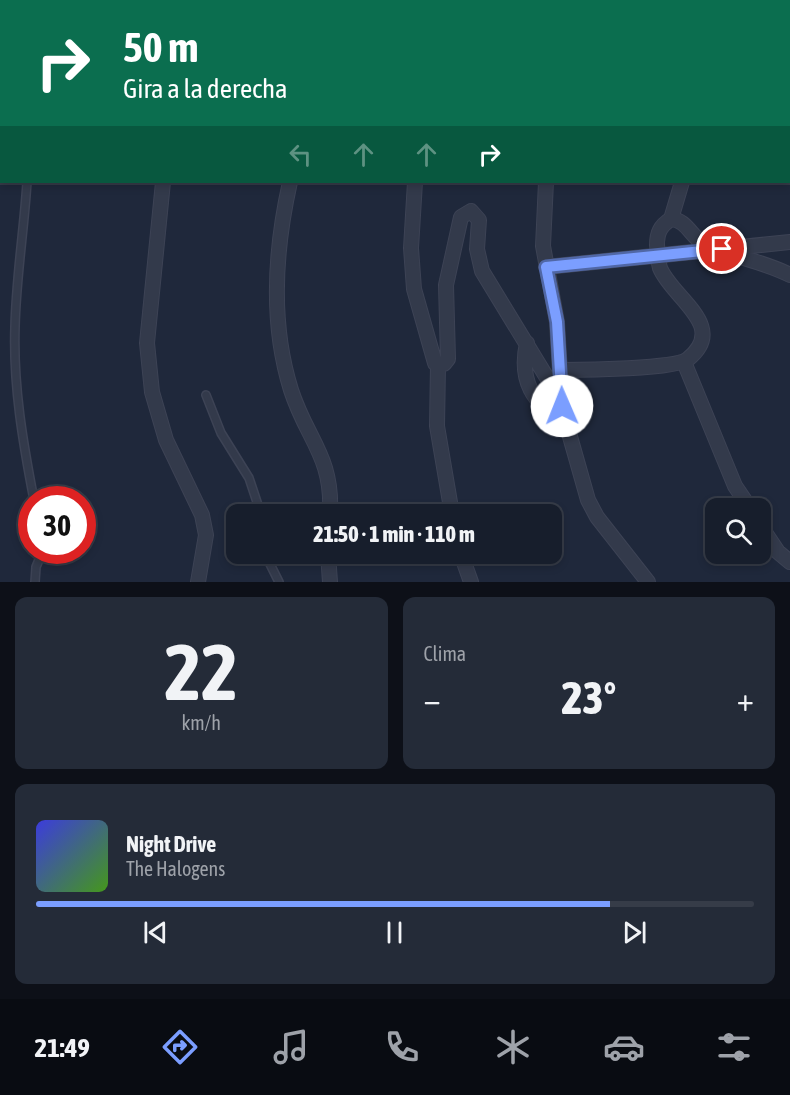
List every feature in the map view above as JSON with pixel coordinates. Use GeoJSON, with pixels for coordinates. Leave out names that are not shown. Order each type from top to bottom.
{"type":"FeatureCollection","features":[{"type":"Feature","properties":{"kind":"street"},"geometry":{"type":"LineString","coordinates":[[163,183],[147,342],[152,392],[166,440],[202,515],[206,535],[198,582]]}},
{"type":"Feature","properties":{"kind":"street"},"geometry":{"type":"LineString","coordinates":[[290,183],[284,209],[276,293],[279,336],[291,391],[326,465],[332,489],[331,504]]}},
{"type":"Feature","properties":{"kind":"street"},"geometry":{"type":"LineString","coordinates":[[415,183],[411,248],[414,289],[434,360],[438,365],[437,426],[450,504]]}},
{"type":"Feature","properties":{"kind":"street"},"geometry":{"type":"LineString","coordinates":[[546,183],[543,246],[557,322],[565,418],[588,500],[597,517],[648,582]]}},
{"type":"Feature","properties":{"kind":"street"},"geometry":{"type":"LineString","coordinates":[[562,370],[627,369],[684,363],[698,351],[704,333],[698,319],[667,280],[658,256],[657,236],[663,224],[671,219],[682,183]]}},
{"type":"Feature","properties":{"kind":"street"},"geometry":{"type":"LineString","coordinates":[[438,365],[444,364],[448,356],[445,319],[446,285],[461,217],[467,212],[475,213],[479,220],[477,249],[482,271],[552,387],[562,395]]}},
{"type":"Feature","properties":{"kind":"street"},"geometry":{"type":"LineString","coordinates":[[671,219],[683,223],[705,244],[767,263],[790,274]]}},
{"type":"Feature","properties":{"kind":"street"},"geometry":{"type":"LineString","coordinates":[[546,267],[790,242]]}},
{"type":"Feature","properties":{"kind":"street"},"geometry":{"type":"LineString","coordinates":[[527,343],[527,374],[530,392],[546,410],[565,418]]}},
{"type":"Feature","properties":{"kind":"street"},"geometry":{"type":"LineString","coordinates":[[684,363],[735,486],[743,498]]}},
{"type":"Feature","properties":{"kind":"street"},"geometry":{"type":"LineString","coordinates":[[771,542],[778,552],[790,562]]}},
{"type":"Feature","properties":{"kind":"street"},"geometry":{"type":"LineString","coordinates":[[329,564],[330,582]]}},
{"type":"Feature","properties":{"kind":"street"},"geometry":{"type":"LineString","coordinates":[[465,564],[471,582]]}},
{"type":"Feature","properties":{"kind":"lane"},"geometry":{"type":"LineString","coordinates":[[27,183],[15,339],[20,409],[32,486]]}},
{"type":"Feature","properties":{"kind":"lane"},"geometry":{"type":"LineString","coordinates":[[206,396],[221,433],[249,478],[258,504]]}},
{"type":"Feature","properties":{"kind":"lane"},"geometry":{"type":"LineString","coordinates":[[35,582],[37,564]]}},
{"type":"Feature","properties":{"kind":"lane"},"geometry":{"type":"LineString","coordinates":[[270,564],[279,582]]}},
{"type":"Feature","properties":{"kind":"route"},"geometry":{"type":"LineString","coordinates":[[562,406],[562,370],[557,322],[546,267],[722,249]]}}]}
